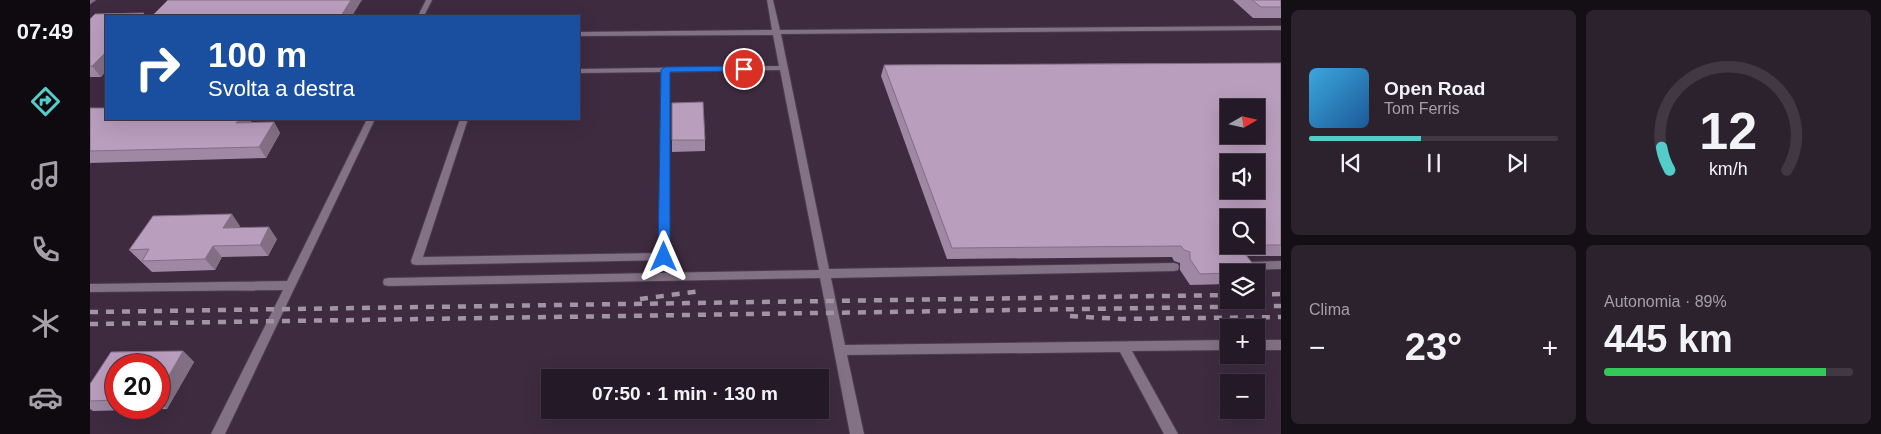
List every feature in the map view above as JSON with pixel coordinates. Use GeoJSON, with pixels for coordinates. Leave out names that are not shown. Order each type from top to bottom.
{"type":"FeatureCollection","features":[{"type":"Feature","properties":{"kind":"lane"},"geometry":{"type":"LineString","coordinates":[[422,15],[429,0]]}},
{"type":"Feature","properties":{"kind":"lane"},"geometry":{"type":"LineString","coordinates":[[770,0],[857,434]]}},
{"type":"Feature","properties":{"kind":"lane"},"geometry":{"type":"LineString","coordinates":[[580,34],[1281,28]]}},
{"type":"Feature","properties":{"kind":"lane"},"geometry":{"type":"LineString","coordinates":[[580,71],[784,68]]}},
{"type":"Feature","properties":{"kind":"lane"},"geometry":{"type":"LineString","coordinates":[[464,120],[416,262],[664,257],[665,70]]}},
{"type":"Feature","properties":{"kind":"lane"},"geometry":{"type":"LineString","coordinates":[[218,434],[371,120]]}},
{"type":"Feature","properties":{"kind":"lane"},"geometry":{"type":"LineString","coordinates":[[1265,265],[1281,265]]}},
{"type":"Feature","properties":{"kind":"lane"},"geometry":{"type":"LineString","coordinates":[[388,282],[1174,267]]}},
{"type":"Feature","properties":{"kind":"lane"},"geometry":{"type":"LineString","coordinates":[[90,288],[290,285]]}},
{"type":"Feature","properties":{"kind":"lane"},"geometry":{"type":"LineString","coordinates":[[1265,345],[1281,344]]}},
{"type":"Feature","properties":{"kind":"lane"},"geometry":{"type":"LineString","coordinates":[[840,350],[1220,345]]}},
{"type":"Feature","properties":{"kind":"lane"},"geometry":{"type":"LineString","coordinates":[[1123,346],[1171,434]]}},
{"type":"Feature","properties":{"kind":"shaded area"},"geometry":{"type":"Polygon","coordinates":[[[90,0],[1281,0],[1281,434],[90,434],[90,0]]]}},
{"type":"Feature","properties":{"kind":"building"},"geometry":{"type":"Polygon","coordinates":[[[168,0],[351,0],[342,15],[153,15],[168,0]]]}},
{"type":"Feature","properties":{"kind":"building"},"geometry":{"type":"Polygon","coordinates":[[[1252,0],[1281,0],[1281,7],[1261,7],[1252,0]]]}},
{"type":"Feature","properties":{"kind":"building"},"geometry":{"type":"Polygon","coordinates":[[[144,13],[142,15],[105,15],[105,53],[90,66],[90,19],[95,14],[144,13]]]}},
{"type":"Feature","properties":{"kind":"building"},"geometry":{"type":"Polygon","coordinates":[[[1281,63],[1281,245],[1265,245],[1265,209],[1220,209],[1220,254],[1245,254],[1253,264],[1220,264],[1220,273],[1200,274],[1190,259],[1190,252],[1184,250],[1181,246],[952,248],[884,65],[1281,63]]]}},
{"type":"Feature","properties":{"kind":"building"},"geometry":{"type":"Polygon","coordinates":[[[703,102],[705,140],[672,140],[672,103],[703,102]]]}},
{"type":"Feature","properties":{"kind":"building"},"geometry":{"type":"Polygon","coordinates":[[[90,108],[105,108],[105,120],[238,120],[236,123],[274,122],[259,147],[90,151],[90,108]]]}},
{"type":"Feature","properties":{"kind":"building"},"geometry":{"type":"Polygon","coordinates":[[[232,214],[223,228],[269,227],[260,245],[213,246],[205,259],[142,261],[149,249],[129,250],[153,216],[232,214]]]}},
{"type":"Feature","properties":{"kind":"building"},"geometry":{"type":"Polygon","coordinates":[[[183,351],[170,374],[170,354],[110,354],[111,352],[183,351]]]}},
{"type":"Feature","properties":{"kind":"building"},"geometry":{"type":"Polygon","coordinates":[[[105,361],[105,400],[90,401],[90,384],[105,361]]]}},
{"type":"Feature","properties":{"kind":"railway"},"geometry":{"type":"LineString","coordinates":[[640,299],[701,291]]}},
{"type":"Feature","properties":{"kind":"railway"},"geometry":{"type":"LineString","coordinates":[[1265,295],[1281,294]]}},
{"type":"Feature","properties":{"kind":"railway"},"geometry":{"type":"LineString","coordinates":[[90,312],[1220,295]]}},
{"type":"Feature","properties":{"kind":"railway"},"geometry":{"type":"LineString","coordinates":[[90,324],[1281,306]]}},
{"type":"Feature","properties":{"kind":"railway"},"geometry":{"type":"LineString","coordinates":[[1070,316],[1121,319],[1281,317]]}},
{"type":"Feature","properties":{"kind":"route"},"geometry":{"type":"LineString","coordinates":[[664,257],[665,70],[744,69]]}}]}
